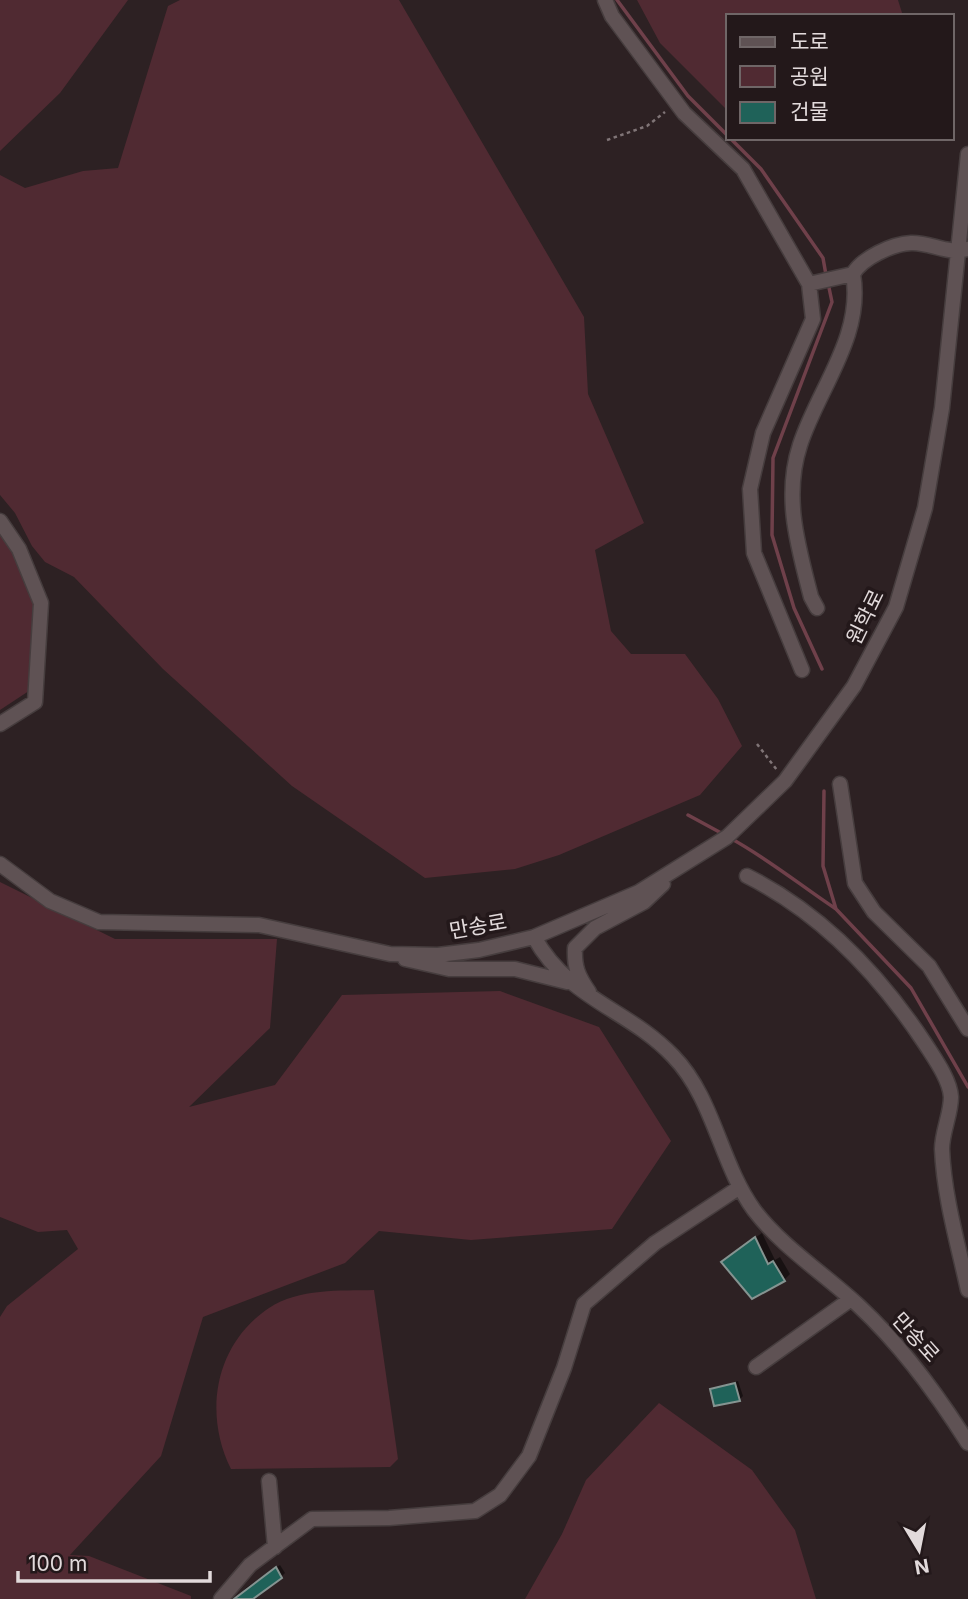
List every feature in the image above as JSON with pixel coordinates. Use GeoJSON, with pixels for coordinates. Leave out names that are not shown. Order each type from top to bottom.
{"type":"FeatureCollection","features":[{"type":"Feature","properties":{"kind":"street"},"geometry":{"type":"LineString","coordinates":[[605,0],[619,26],[676,103],[743,169],[781,240],[813,283],[813,320],[763,433],[750,489],[754,553],[802,670]]}},
{"type":"Feature","properties":{"kind":"street","name":"원학로"},"geometry":{"type":"LineString","coordinates":[[534,937],[639,892],[703,855],[755,813],[785,782],[854,686],[896,607],[925,508],[942,408],[963,250],[968,154]]}},
{"type":"Feature","properties":{"kind":"street"},"geometry":{"type":"LineString","coordinates":[[813,283],[848,276],[869,257],[910,243],[963,250]]}},
{"type":"Feature","properties":{"kind":"street"},"geometry":{"type":"LineString","coordinates":[[817,608],[811,597],[791,516],[799,446],[845,344],[856,292],[848,276]]}},
{"type":"Feature","properties":{"kind":"street"},"geometry":{"type":"LineString","coordinates":[[0,521],[19,549],[41,603],[35,702],[0,724]]}},
{"type":"Feature","properties":{"kind":"street"},"geometry":{"type":"LineString","coordinates":[[840,784],[855,883],[874,912],[929,966],[968,1029]]}},
{"type":"Feature","properties":{"kind":"street","name":"만송로"},"geometry":{"type":"LineString","coordinates":[[0,864],[50,901],[99,922],[259,925],[390,954],[438,955],[479,950],[534,937],[547,960],[569,982],[674,1057],[704,1103],[740,1187],[766,1224],[851,1299],[926,1380],[968,1443]]}},
{"type":"Feature","properties":{"kind":"street"},"geometry":{"type":"LineString","coordinates":[[594,998],[577,976],[574,964],[575,948],[596,928],[644,902],[680,869]]}},
{"type":"Feature","properties":{"kind":"street"},"geometry":{"type":"LineString","coordinates":[[747,876],[783,894],[855,953],[897,1001],[939,1066],[951,1095],[942,1148],[951,1214],[968,1290]]}},
{"type":"Feature","properties":{"kind":"street"},"geometry":{"type":"LineString","coordinates":[[390,954],[449,970],[515,969],[569,982]]}},
{"type":"Feature","properties":{"kind":"street"},"geometry":{"type":"LineString","coordinates":[[221,1599],[250,1565],[313,1519],[389,1518],[475,1511],[500,1495],[529,1456],[564,1367],[583,1304],[655,1243],[740,1187]]}},
{"type":"Feature","properties":{"kind":"street"},"geometry":{"type":"LineString","coordinates":[[756,1367],[851,1299]]}},
{"type":"Feature","properties":{"kind":"street"},"geometry":{"type":"LineString","coordinates":[[270,1481],[275,1547]]}},
{"type":"Feature","properties":{"kind":"path"},"geometry":{"type":"LineString","coordinates":[[607,141],[647,126],[676,103]]}},
{"type":"Feature","properties":{"kind":"path"},"geometry":{"type":"LineString","coordinates":[[757,744],[785,782]]}},
{"type":"Feature","properties":{"kind":"green space"},"geometry":{"type":"Polygon","coordinates":[[[0,0],[128,0],[60,93],[0,151],[0,0]]]}},
{"type":"Feature","properties":{"kind":"green space"},"geometry":{"type":"Polygon","coordinates":[[[180,0],[399,0],[584,317],[588,394],[644,523],[595,550],[611,631],[631,654],[685,654],[718,699],[742,746],[700,795],[559,855],[515,869],[425,878],[292,786],[163,669],[74,577],[45,562],[32,546],[15,513],[0,495],[0,175],[25,188],[83,171],[118,168],[168,6],[180,0]]]}},
{"type":"Feature","properties":{"kind":"green space"},"geometry":{"type":"Polygon","coordinates":[[[637,0],[898,0],[902,14],[726,14],[726,109],[660,43],[637,0]]]}},
{"type":"Feature","properties":{"kind":"green space"},"geometry":{"type":"Polygon","coordinates":[[[0,517],[33,582],[41,683],[0,710],[0,517]]]}},
{"type":"Feature","properties":{"kind":"green space"},"geometry":{"type":"Polygon","coordinates":[[[0,882],[115,939],[277,939],[270,1028],[189,1107],[275,1085],[342,995],[500,991],[599,1027],[671,1141],[612,1229],[471,1240],[379,1231],[345,1263],[203,1317],[161,1456],[70,1555],[89,1556],[191,1596],[191,1599],[0,1599],[0,1317],[7,1306],[78,1249],[67,1230],[38,1232],[0,1217],[0,882]]]}},
{"type":"Feature","properties":{"kind":"green space"},"geometry":{"type":"Polygon","coordinates":[[[374,1290],[398,1459],[390,1467],[231,1469],[222,1447],[216,1403],[219,1381],[236,1340],[269,1308],[293,1297],[320,1292],[374,1290]]]}},
{"type":"Feature","properties":{"kind":"green space"},"geometry":{"type":"Polygon","coordinates":[[[659,1403],[752,1470],[795,1530],[816,1599],[525,1599],[562,1534],[586,1480],[659,1403]]]}},
{"type":"Feature","properties":{"kind":"building"},"geometry":{"type":"Polygon","coordinates":[[[755,1237],[768,1264],[773,1261],[785,1281],[752,1299],[721,1262],[755,1237]]]}},
{"type":"Feature","properties":{"kind":"building"},"geometry":{"type":"Polygon","coordinates":[[[735,1383],[740,1401],[714,1406],[710,1389],[735,1383]]]}},
{"type":"Feature","properties":{"kind":"building"},"geometry":{"type":"Polygon","coordinates":[[[276,1567],[282,1578],[253,1599],[234,1599],[276,1567]]]}},
{"type":"Feature","properties":{"kind":"waterway"},"geometry":{"type":"LineString","coordinates":[[617,0],[688,96],[726,134]]}},
{"type":"Feature","properties":{"kind":"waterway"},"geometry":{"type":"LineString","coordinates":[[732,140],[761,169],[823,258],[826,275]]}},
{"type":"Feature","properties":{"kind":"waterway"},"geometry":{"type":"LineString","coordinates":[[822,669],[794,608],[772,535],[773,458],[832,302],[828,283]]}},
{"type":"Feature","properties":{"kind":"waterway"},"geometry":{"type":"LineString","coordinates":[[824,791],[823,866],[836,909],[911,988],[968,1087]]}},
{"type":"Feature","properties":{"kind":"waterway"},"geometry":{"type":"LineString","coordinates":[[688,815],[723,834]]}},
{"type":"Feature","properties":{"kind":"waterway"},"geometry":{"type":"LineString","coordinates":[[730,838],[836,909]]}}]}
